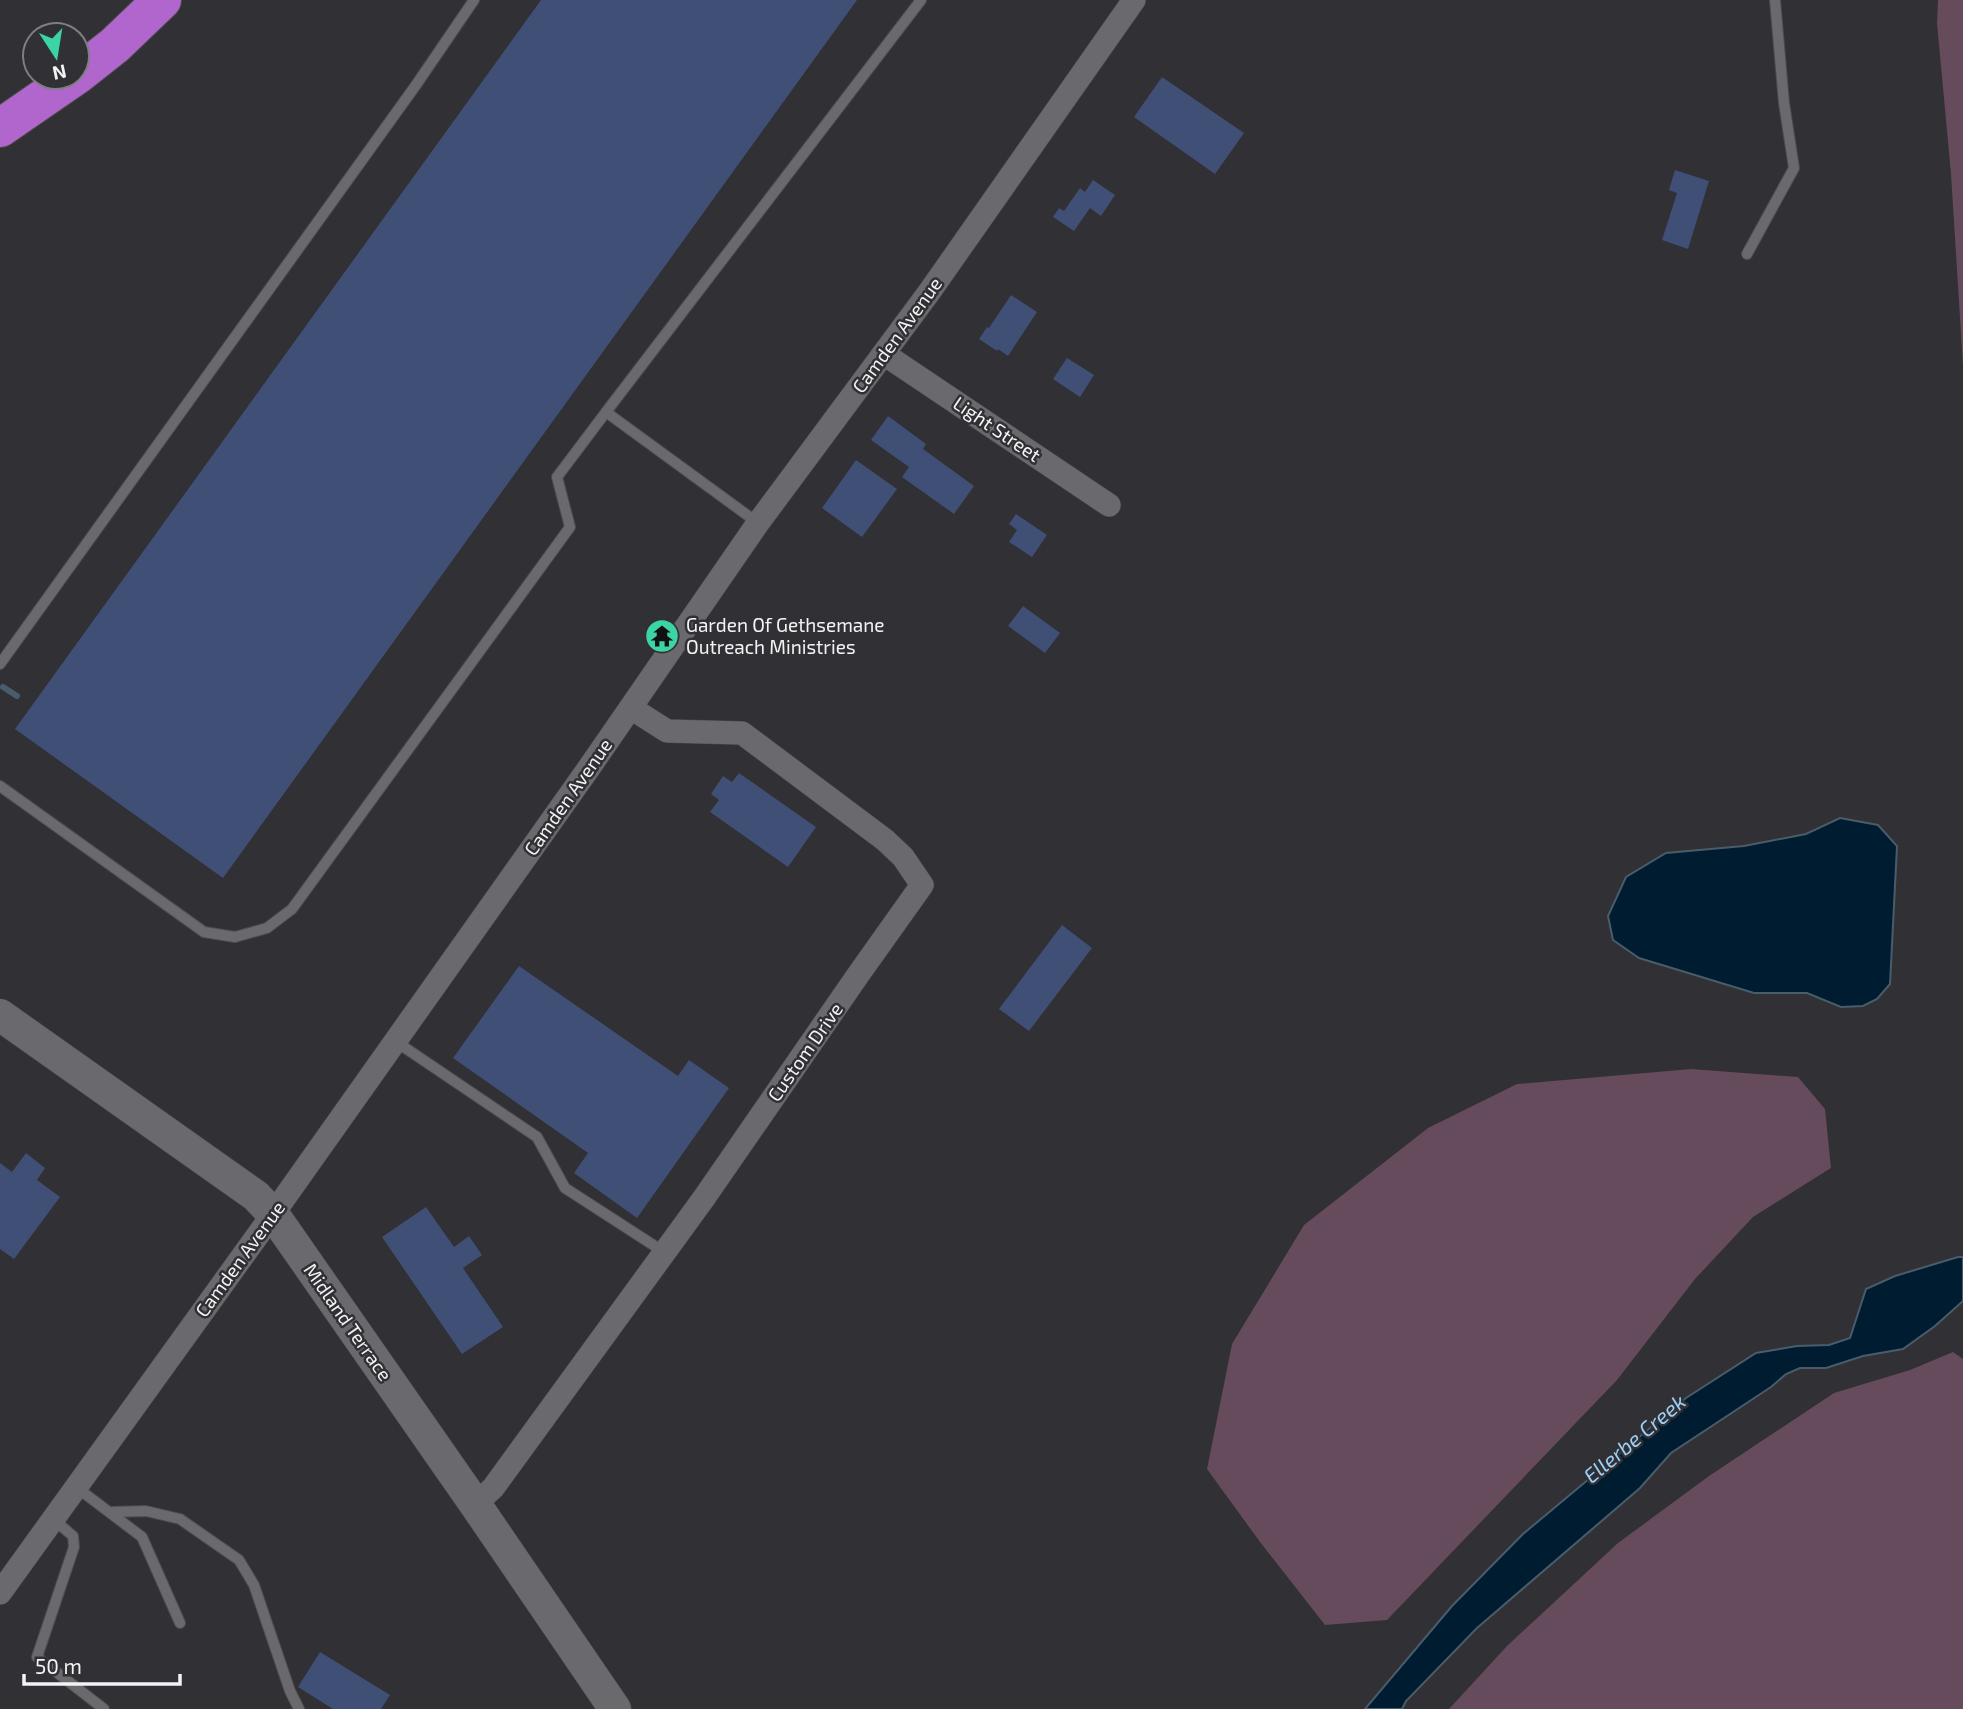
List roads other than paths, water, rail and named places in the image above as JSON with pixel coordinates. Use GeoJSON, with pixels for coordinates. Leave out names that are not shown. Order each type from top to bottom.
{"type":"FeatureCollection","features":[{"type":"Feature","properties":{"kind":"highway"},"geometry":{"type":"LineString","coordinates":[[91,64],[162,0]]}},
{"type":"Feature","properties":{"kind":"highway"},"geometry":{"type":"LineString","coordinates":[[0,128],[54,91]]}},
{"type":"Feature","properties":{"kind":"street","name":"Camden Avenue"},"geometry":{"type":"LineString","coordinates":[[0,1593],[273,1214],[631,708],[758,523],[884,354],[1134,0]]}},
{"type":"Feature","properties":{"kind":"street","name":"Light Street"},"geometry":{"type":"LineString","coordinates":[[884,354],[1109,505]]}},
{"type":"Feature","properties":{"kind":"street","name":"Custom Drive"},"geometry":{"type":"LineString","coordinates":[[475,1504],[493,1488],[664,1252],[922,885],[903,857],[885,840],[742,733],[667,731],[631,708]]}},
{"type":"Feature","properties":{"kind":"street","name":"Midland Terrace"},"geometry":{"type":"LineString","coordinates":[[0,1015],[256,1196],[273,1214],[615,1709]]}},
{"type":"Feature","properties":{"kind":"lane"},"geometry":{"type":"LineString","coordinates":[[0,664],[474,0]]}},
{"type":"Feature","properties":{"kind":"lane"},"geometry":{"type":"LineString","coordinates":[[0,786],[204,932],[235,937],[267,928],[292,909],[570,527],[557,477],[921,0]]}},
{"type":"Feature","properties":{"kind":"lane"},"geometry":{"type":"LineString","coordinates":[[1747,254],[1794,168],[1784,103],[1775,0]]}},
{"type":"Feature","properties":{"kind":"lane"},"geometry":{"type":"LineString","coordinates":[[606,412],[758,523]]}},
{"type":"Feature","properties":{"kind":"lane"},"geometry":{"type":"LineString","coordinates":[[395,1041],[537,1137],[565,1188],[664,1252]]}},
{"type":"Feature","properties":{"kind":"lane"},"geometry":{"type":"LineString","coordinates":[[76,1486],[142,1537],[180,1623]]}},
{"type":"Feature","properties":{"kind":"lane"},"geometry":{"type":"LineString","coordinates":[[110,1512],[146,1511],[180,1519],[239,1560],[254,1586],[299,1709]]}},
{"type":"Feature","properties":{"kind":"lane"},"geometry":{"type":"LineString","coordinates":[[53,1519],[72,1536],[74,1547],[37,1657],[104,1709]]}},
{"type":"Feature","properties":{"kind":"water"},"geometry":{"type":"Polygon","coordinates":[[[1840,818],[1878,825],[1897,846],[1890,984],[1877,999],[1863,1006],[1841,1007],[1807,993],[1754,993],[1639,958],[1613,940],[1608,916],[1626,877],[1666,853],[1744,846],[1806,834],[1840,818]]]}},
{"type":"Feature","properties":{"kind":"water"},"geometry":{"type":"Polygon","coordinates":[[[1963,1257],[1963,1301],[1935,1326],[1903,1349],[1863,1356],[1826,1368],[1800,1368],[1786,1374],[1771,1387],[1671,1453],[1640,1488],[1477,1628],[1406,1701],[1402,1709],[1365,1709],[1452,1606],[1523,1534],[1686,1398],[1756,1353],[1797,1346],[1829,1345],[1850,1338],[1866,1289],[1895,1276],[1963,1257]]]}},
{"type":"Feature","properties":{"kind":"waterway"},"geometry":{"type":"LineString","coordinates":[[3,687],[17,696]]}},
{"type":"Feature","properties":{"kind":"place","name":"Garden Of Gethsemane Outreach Ministries"},"geometry":{"type":"Point","coordinates":[662,636]}},
{"type":"Feature","properties":{"kind":"water label","name":"Ellerbe Creek"},"geometry":{"type":"Point","coordinates":[1635,1439]}}]}
